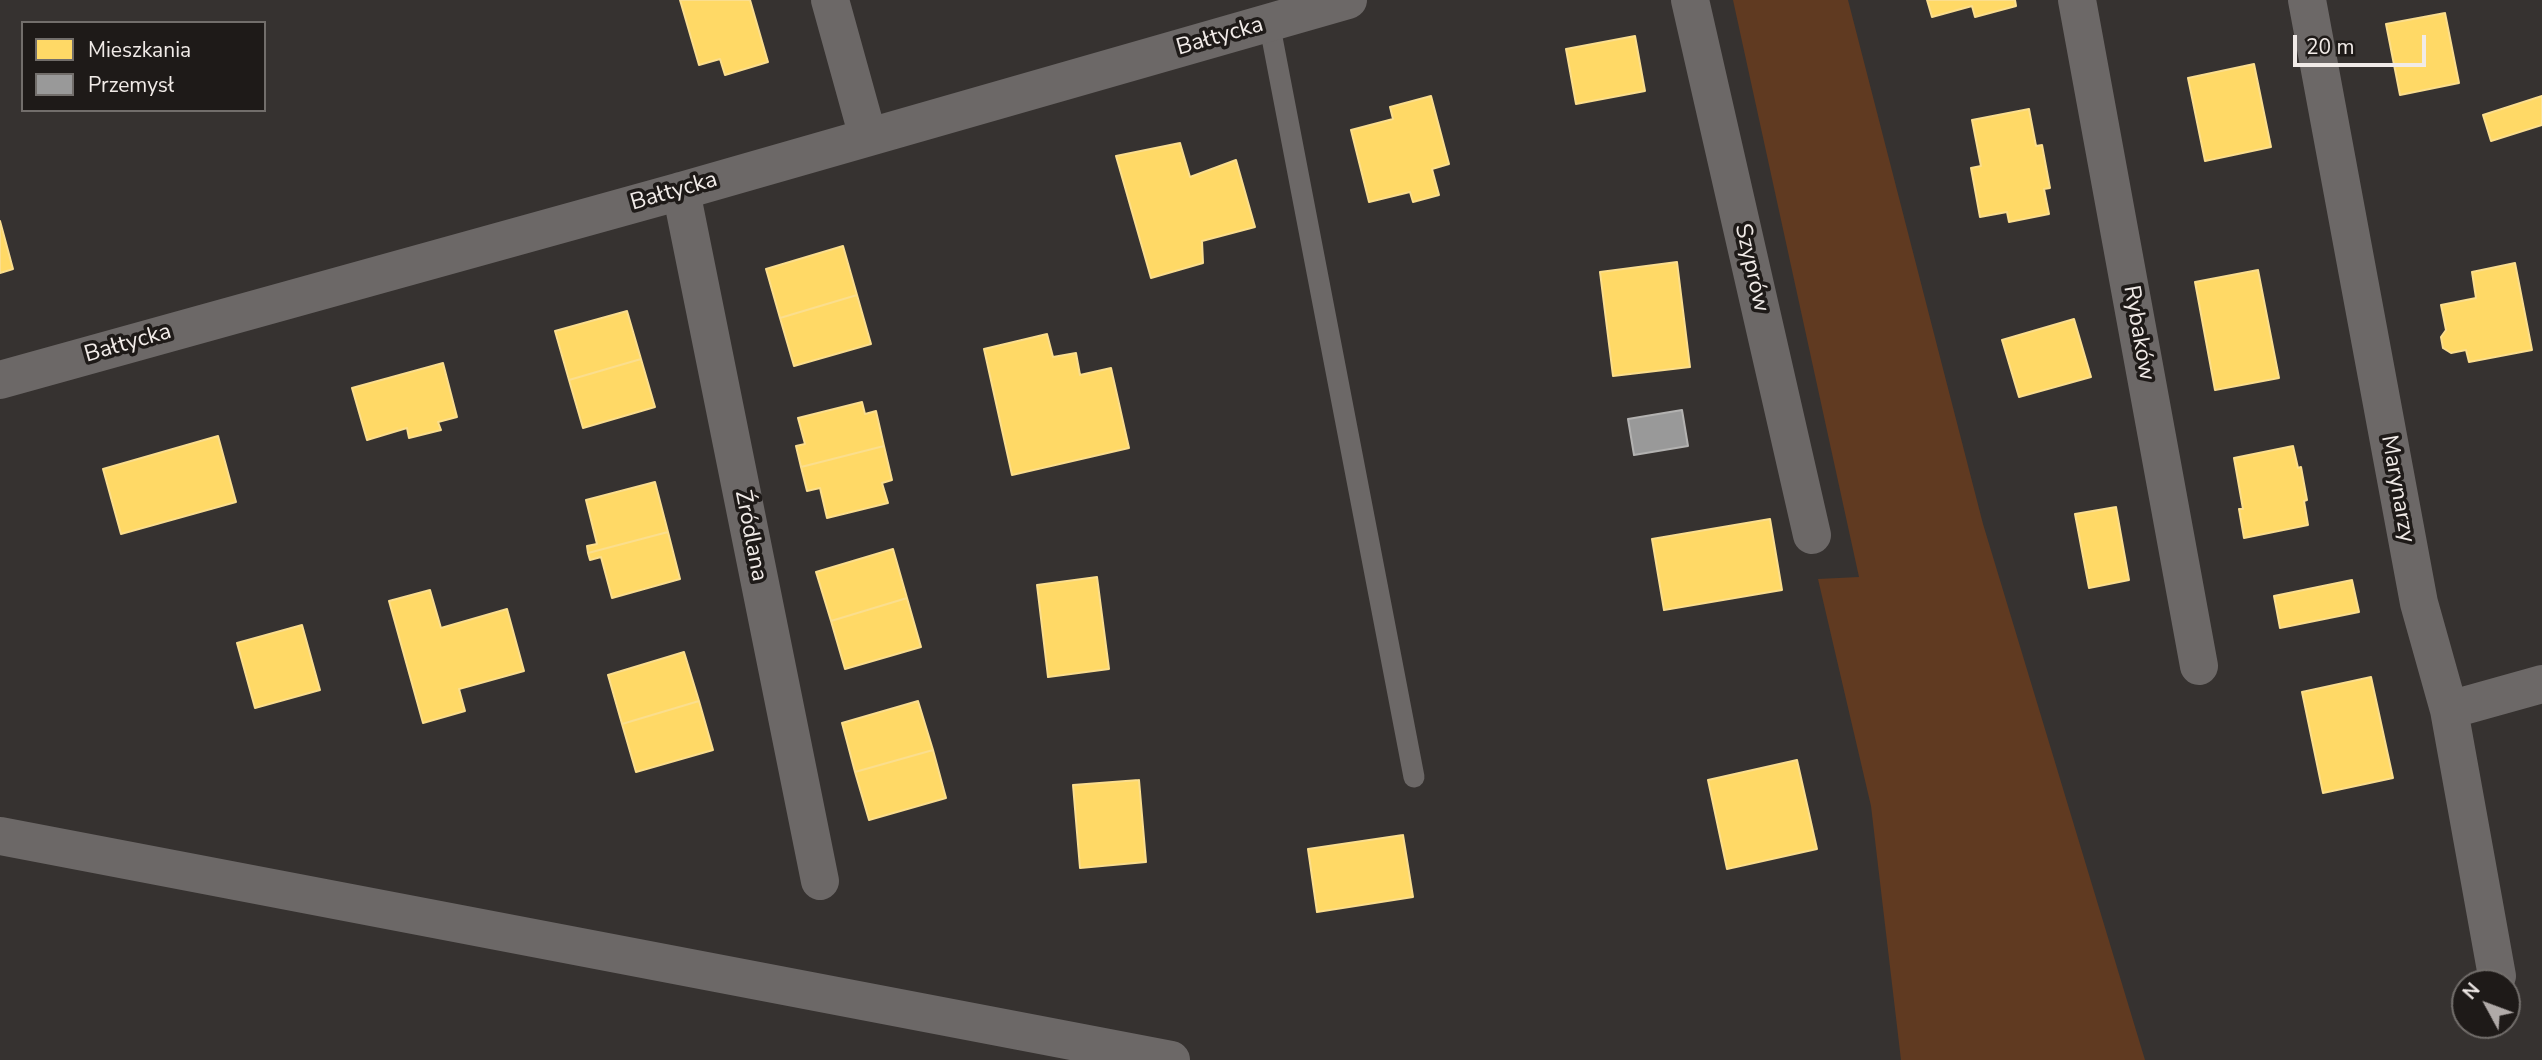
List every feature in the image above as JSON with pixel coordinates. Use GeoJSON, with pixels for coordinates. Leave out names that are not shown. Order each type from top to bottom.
{"type":"FeatureCollection","features":[{"type":"Feature","properties":{"kind":"street"},"geometry":{"type":"LineString","coordinates":[[830,0],[868,137]]}},
{"type":"Feature","properties":{"kind":"street","name":"Bałtycka"},"geometry":{"type":"LineString","coordinates":[[0,380],[681,191],[1348,0]]}},
{"type":"Feature","properties":{"kind":"street","name":"Szyprów"},"geometry":{"type":"LineString","coordinates":[[1690,0],[1812,535]]}},
{"type":"Feature","properties":{"kind":"street","name":"Rybaków"},"geometry":{"type":"LineString","coordinates":[[2077,0],[2199,666]]}},
{"type":"Feature","properties":{"kind":"street","name":"Marynarzy"},"geometry":{"type":"LineString","coordinates":[[2307,0],[2418,603],[2449,710],[2496,969]]}},
{"type":"Feature","properties":{"kind":"street","name":"Źródlana"},"geometry":{"type":"LineString","coordinates":[[681,191],[820,881]]}},
{"type":"Feature","properties":{"kind":"street"},"geometry":{"type":"LineString","coordinates":[[2449,710],[2542,684]]}},
{"type":"Feature","properties":{"kind":"street"},"geometry":{"type":"LineString","coordinates":[[0,836],[1171,1060]]}},
{"type":"Feature","properties":{"kind":"lane"},"geometry":{"type":"LineString","coordinates":[[1269,22],[1414,778]]}},
{"type":"Feature","properties":{"kind":"shaded area"},"geometry":{"type":"Polygon","coordinates":[[[1733,0],[1848,0],[1983,524],[2145,1060],[1901,1060],[1871,806],[1818,579],[1859,577],[1733,0]]]}},
{"type":"Feature","properties":{"kind":"building: Mieszkania"},"geometry":{"type":"Polygon","coordinates":[[[680,0],[750,0],[768,62],[725,75],[720,59],[699,65],[680,0]]]}},
{"type":"Feature","properties":{"kind":"building: Mieszkania"},"geometry":{"type":"Polygon","coordinates":[[[1927,0],[2015,0],[2016,6],[1975,17],[1972,6],[1932,17],[1927,0]]]}},
{"type":"Feature","properties":{"kind":"building: Mieszkania"},"geometry":{"type":"Polygon","coordinates":[[[2445,13],[2459,83],[2400,95],[2386,24],[2445,13]]]}},
{"type":"Feature","properties":{"kind":"building: Mieszkania"},"geometry":{"type":"Polygon","coordinates":[[[1635,36],[1645,91],[1576,104],[1566,49],[1635,36]]]}},
{"type":"Feature","properties":{"kind":"building: Mieszkania"},"geometry":{"type":"Polygon","coordinates":[[[2254,64],[2271,147],[2205,161],[2188,78],[2254,64]]]}},
{"type":"Feature","properties":{"kind":"building: Mieszkania"},"geometry":{"type":"Polygon","coordinates":[[[1431,96],[1449,164],[1432,169],[1439,195],[1413,202],[1410,192],[1369,202],[1351,130],[1393,119],[1390,107],[1431,96]]]}},
{"type":"Feature","properties":{"kind":"building: Mieszkania"},"geometry":{"type":"Polygon","coordinates":[[[2542,96],[2542,125],[2491,141],[2483,115],[2542,96]]]}},
{"type":"Feature","properties":{"kind":"building: Mieszkania"},"geometry":{"type":"Polygon","coordinates":[[[2029,109],[2036,146],[2042,145],[2050,188],[2044,189],[2049,214],[2009,222],[2007,212],[1980,217],[1971,168],[1981,166],[1972,120],[2029,109]]]}},
{"type":"Feature","properties":{"kind":"building: Mieszkania"},"geometry":{"type":"Polygon","coordinates":[[[1180,143],[1190,177],[1236,160],[1255,227],[1202,241],[1203,263],[1151,278],[1116,156],[1180,143]]]}},
{"type":"Feature","properties":{"kind":"building: Mieszkania"},"geometry":{"type":"Polygon","coordinates":[[[0,221],[13,269],[0,273],[0,221]]]}},
{"type":"Feature","properties":{"kind":"building: Mieszkania"},"geometry":{"type":"Polygon","coordinates":[[[843,246],[857,295],[780,318],[766,269],[843,246]]]}},
{"type":"Feature","properties":{"kind":"building: Mieszkania"},"geometry":{"type":"Polygon","coordinates":[[[1677,262],[1690,367],[1613,376],[1600,272],[1677,262]]]}},
{"type":"Feature","properties":{"kind":"building: Mieszkania"},"geometry":{"type":"Polygon","coordinates":[[[2515,263],[2532,350],[2469,362],[2466,350],[2451,353],[2443,348],[2441,337],[2446,330],[2441,305],[2476,298],[2472,272],[2515,263]]]}},
{"type":"Feature","properties":{"kind":"building: Mieszkania"},"geometry":{"type":"Polygon","coordinates":[[[2258,270],[2279,378],[2215,390],[2195,282],[2258,270]]]}},
{"type":"Feature","properties":{"kind":"building: Mieszkania"},"geometry":{"type":"Polygon","coordinates":[[[857,295],[871,344],[794,366],[780,318],[857,295]]]}},
{"type":"Feature","properties":{"kind":"building: Mieszkania"},"geometry":{"type":"Polygon","coordinates":[[[627,311],[641,359],[569,380],[555,331],[627,311]]]}},
{"type":"Feature","properties":{"kind":"building: Mieszkania"},"geometry":{"type":"Polygon","coordinates":[[[2074,319],[2091,377],[2019,397],[2002,340],[2074,319]]]}},
{"type":"Feature","properties":{"kind":"building: Mieszkania"},"geometry":{"type":"Polygon","coordinates":[[[1047,334],[1053,357],[1076,353],[1080,375],[1111,368],[1129,448],[1012,475],[984,349],[1047,334]]]}},
{"type":"Feature","properties":{"kind":"building: Mieszkania"},"geometry":{"type":"Polygon","coordinates":[[[641,359],[655,407],[583,428],[569,380],[641,359]]]}},
{"type":"Feature","properties":{"kind":"building: Mieszkania"},"geometry":{"type":"Polygon","coordinates":[[[443,363],[457,417],[438,422],[441,430],[409,438],[407,428],[367,440],[352,388],[443,363]]]}},
{"type":"Feature","properties":{"kind":"building: Mieszkania"},"geometry":{"type":"Polygon","coordinates":[[[862,402],[865,414],[876,411],[884,446],[801,467],[796,446],[805,444],[798,418],[862,402]]]}},
{"type":"Feature","properties":{"kind":"building: Mieszkania"},"geometry":{"type":"Polygon","coordinates":[[[218,436],[236,502],[121,534],[103,469],[218,436]]]}},
{"type":"Feature","properties":{"kind":"building: Mieszkania"},"geometry":{"type":"Polygon","coordinates":[[[884,446],[892,480],[882,483],[888,503],[827,518],[820,488],[807,491],[801,467],[884,446]]]}},
{"type":"Feature","properties":{"kind":"building: Mieszkania"},"geometry":{"type":"Polygon","coordinates":[[[2293,446],[2298,468],[2301,467],[2308,525],[2244,538],[2239,509],[2243,509],[2234,458],[2293,446]]]}},
{"type":"Feature","properties":{"kind":"building: Mieszkania"},"geometry":{"type":"Polygon","coordinates":[[[655,482],[668,532],[588,553],[587,546],[597,544],[586,500],[655,482]]]}},
{"type":"Feature","properties":{"kind":"building: Mieszkania"},"geometry":{"type":"Polygon","coordinates":[[[2116,507],[2129,580],[2089,588],[2075,514],[2116,507]]]}},
{"type":"Feature","properties":{"kind":"building: Mieszkania"},"geometry":{"type":"Polygon","coordinates":[[[1770,519],[1782,590],[1664,610],[1652,539],[1770,519]]]}},
{"type":"Feature","properties":{"kind":"building: Mieszkania"},"geometry":{"type":"Polygon","coordinates":[[[668,532],[680,579],[612,598],[601,557],[590,560],[588,553],[668,532]]]}},
{"type":"Feature","properties":{"kind":"building: Mieszkania"},"geometry":{"type":"Polygon","coordinates":[[[893,549],[907,598],[831,621],[816,572],[893,549]]]}},
{"type":"Feature","properties":{"kind":"building: Mieszkania"},"geometry":{"type":"Polygon","coordinates":[[[1097,577],[1109,669],[1048,677],[1037,585],[1097,577]]]}},
{"type":"Feature","properties":{"kind":"building: Mieszkania"},"geometry":{"type":"Polygon","coordinates":[[[2352,580],[2359,612],[2280,628],[2274,596],[2352,580]]]}},
{"type":"Feature","properties":{"kind":"building: Mieszkania"},"geometry":{"type":"Polygon","coordinates":[[[430,590],[441,628],[507,609],[524,671],[459,689],[465,711],[423,723],[389,601],[430,590]]]}},
{"type":"Feature","properties":{"kind":"building: Mieszkania"},"geometry":{"type":"Polygon","coordinates":[[[907,598],[921,647],[845,669],[831,621],[907,598]]]}},
{"type":"Feature","properties":{"kind":"building: Mieszkania"},"geometry":{"type":"Polygon","coordinates":[[[302,625],[320,690],[255,708],[237,643],[302,625]]]}},
{"type":"Feature","properties":{"kind":"building: Mieszkania"},"geometry":{"type":"Polygon","coordinates":[[[684,652],[699,701],[622,724],[608,675],[684,652]]]}},
{"type":"Feature","properties":{"kind":"building: Mieszkania"},"geometry":{"type":"Polygon","coordinates":[[[2371,677],[2393,778],[2323,793],[2302,692],[2371,677]]]}},
{"type":"Feature","properties":{"kind":"building: Mieszkania"},"geometry":{"type":"Polygon","coordinates":[[[699,701],[713,750],[636,772],[622,724],[699,701]]]}},
{"type":"Feature","properties":{"kind":"building: Mieszkania"},"geometry":{"type":"Polygon","coordinates":[[[918,701],[933,750],[855,772],[842,723],[918,701]]]}},
{"type":"Feature","properties":{"kind":"building: Mieszkania"},"geometry":{"type":"Polygon","coordinates":[[[933,750],[946,798],[869,820],[855,772],[933,750]]]}},
{"type":"Feature","properties":{"kind":"building: Mieszkania"},"geometry":{"type":"Polygon","coordinates":[[[1797,760],[1817,849],[1727,869],[1708,780],[1797,760]]]}},
{"type":"Feature","properties":{"kind":"building: Mieszkania"},"geometry":{"type":"Polygon","coordinates":[[[1139,780],[1146,862],[1080,868],[1073,785],[1139,780]]]}},
{"type":"Feature","properties":{"kind":"building: Mieszkania"},"geometry":{"type":"Polygon","coordinates":[[[1403,835],[1413,897],[1317,912],[1308,849],[1403,835]]]}},
{"type":"Feature","properties":{"kind":"building: Przemysł"},"geometry":{"type":"Polygon","coordinates":[[[1682,410],[1688,446],[1634,455],[1628,419],[1682,410]]]}}]}
